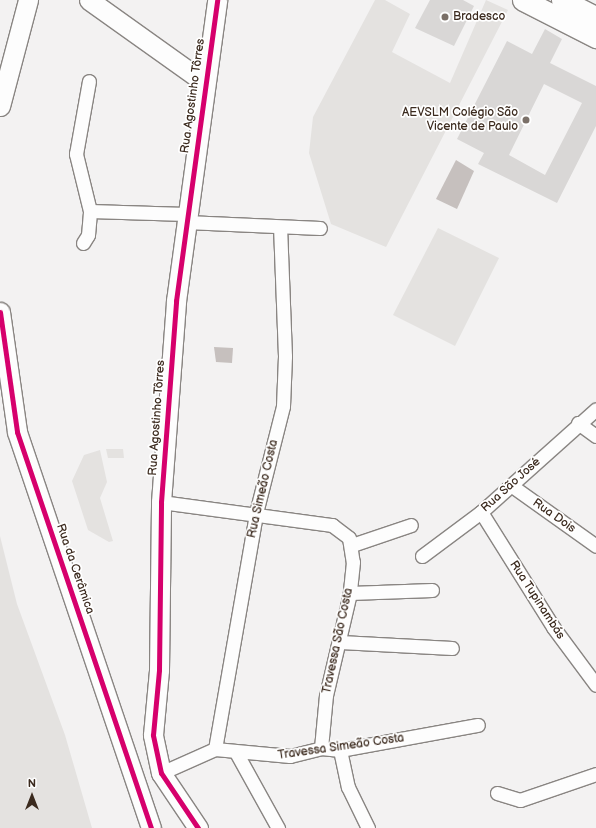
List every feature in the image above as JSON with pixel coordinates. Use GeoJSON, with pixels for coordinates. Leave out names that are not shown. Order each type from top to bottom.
{"type":"FeatureCollection","features":[{"type":"Feature","properties":{"kind":"main road"},"geometry":{"type":"LineString","coordinates":[[523,0],[596,36]]}},
{"type":"Feature","properties":{"kind":"main road"},"geometry":{"type":"LineString","coordinates":[[562,0],[596,17]]}},
{"type":"Feature","properties":{"kind":"street"},"geometry":{"type":"LineString","coordinates":[[0,106],[28,0]]}},
{"type":"Feature","properties":{"kind":"street"},"geometry":{"type":"LineString","coordinates":[[89,0],[204,82]]}},
{"type":"Feature","properties":{"kind":"street","name":"Rua Agostinho Tôrres"},"geometry":{"type":"LineString","coordinates":[[198,828],[161,773],[154,754],[161,502],[186,218],[204,82],[217,0]]}},
{"type":"Feature","properties":{"kind":"street"},"geometry":{"type":"LineString","coordinates":[[83,244],[90,228],[90,211],[76,154],[89,81]]}},
{"type":"Feature","properties":{"kind":"street"},"geometry":{"type":"LineString","coordinates":[[90,211],[280,227],[320,228]]}},
{"type":"Feature","properties":{"kind":"street","name":"Rua Simeão Costa"},"geometry":{"type":"LineString","coordinates":[[215,749],[256,513],[285,383],[280,227]]}},
{"type":"Feature","properties":{"kind":"street","name":"Rua da Cerâmica"},"geometry":{"type":"LineString","coordinates":[[0,312],[17,432],[131,764],[151,828]]}},
{"type":"Feature","properties":{"kind":"street","name":"Rua São José"},"geometry":{"type":"LineString","coordinates":[[422,556],[481,512],[512,486],[578,423],[596,409]]}},
{"type":"Feature","properties":{"kind":"street"},"geometry":{"type":"LineString","coordinates":[[578,423],[596,436]]}},
{"type":"Feature","properties":{"kind":"street","name":"Rua Dois"},"geometry":{"type":"LineString","coordinates":[[512,486],[596,546]]}},
{"type":"Feature","properties":{"kind":"street"},"geometry":{"type":"LineString","coordinates":[[161,502],[256,513],[332,525],[345,533],[352,545],[411,525]]}},
{"type":"Feature","properties":{"kind":"street","name":"Rua Tupinambás"},"geometry":{"type":"LineString","coordinates":[[481,512],[553,627],[596,685]]}},
{"type":"Feature","properties":{"kind":"street","name":"Travessa São Costa"},"geometry":{"type":"LineString","coordinates":[[321,748],[326,695],[340,642],[350,593],[352,545]]}},
{"type":"Feature","properties":{"kind":"street"},"geometry":{"type":"LineString","coordinates":[[350,593],[432,590]]}},
{"type":"Feature","properties":{"kind":"street"},"geometry":{"type":"LineString","coordinates":[[340,642],[452,648]]}},
{"type":"Feature","properties":{"kind":"street","name":"Travessa Simeão Costa"},"geometry":{"type":"LineString","coordinates":[[215,749],[237,754],[290,756],[321,748],[340,750],[478,725]]}},
{"type":"Feature","properties":{"kind":"street"},"geometry":{"type":"LineString","coordinates":[[161,773],[215,749]]}},
{"type":"Feature","properties":{"kind":"street"},"geometry":{"type":"LineString","coordinates":[[340,750],[348,788],[368,828]]}},
{"type":"Feature","properties":{"kind":"street"},"geometry":{"type":"LineString","coordinates":[[131,764],[154,754]]}},
{"type":"Feature","properties":{"kind":"street"},"geometry":{"type":"LineString","coordinates":[[237,754],[278,828]]}},
{"type":"Feature","properties":{"kind":"street"},"geometry":{"type":"LineString","coordinates":[[497,793],[520,800],[596,774]]}},
{"type":"Feature","properties":{"kind":"shaded area"},"geometry":{"type":"Polygon","coordinates":[[[375,0],[385,0],[410,14],[392,52],[450,83],[486,0],[508,10],[386,247],[331,224],[309,153],[313,117],[375,0]]]}},
{"type":"Feature","properties":{"kind":"shaded area"},"geometry":{"type":"Polygon","coordinates":[[[456,160],[474,171],[457,209],[436,199],[456,160]]]}},
{"type":"Feature","properties":{"kind":"shaded area"},"geometry":{"type":"Polygon","coordinates":[[[438,228],[499,258],[455,346],[393,315],[438,228]]]}},
{"type":"Feature","properties":{"kind":"shaded area"},"geometry":{"type":"Polygon","coordinates":[[[214,347],[233,348],[232,363],[216,362],[214,347]]]}},
{"type":"Feature","properties":{"kind":"shaded area"},"geometry":{"type":"Polygon","coordinates":[[[106,449],[123,449],[124,458],[108,458],[106,449]]]}},
{"type":"Feature","properties":{"kind":"shaded area"},"geometry":{"type":"Polygon","coordinates":[[[100,450],[107,482],[100,498],[113,541],[109,542],[88,530],[72,481],[84,455],[100,450]]]}},
{"type":"Feature","properties":{"kind":"shaded area"},"geometry":{"type":"Polygon","coordinates":[[[0,536],[17,604],[65,735],[92,828],[0,828],[0,536]]]}},
{"type":"Feature","properties":{"kind":"building","name":"Bradesco"},"geometry":{"type":"Polygon","coordinates":[[[430,0],[463,0],[474,6],[454,46],[415,28],[430,0]]]}},
{"type":"Feature","properties":{"kind":"building"},"geometry":{"type":"Polygon","coordinates":[[[545,29],[562,39],[550,63],[596,86],[596,126],[557,203],[478,164],[484,153],[457,139],[507,41],[532,54],[545,29]],[[544,84],[509,155],[545,175],[582,103],[544,84]]]}},
{"type":"Feature","properties":{"kind":"cycle path"},"geometry":{"type":"LineString","coordinates":[[198,828],[161,773],[153,735],[159,670],[161,502],[176,301],[217,0]]}},
{"type":"Feature","properties":{"kind":"cycle path"},"geometry":{"type":"LineString","coordinates":[[0,312],[17,432],[151,828]]}},
{"type":"Feature","properties":{"kind":"place","name":"Bradesco"},"geometry":{"type":"Point","coordinates":[445,17]}},
{"type":"Feature","properties":{"kind":"place","name":"AEVSLM Colégio São Vicente de Paulo"},"geometry":{"type":"Point","coordinates":[526,120]}}]}
